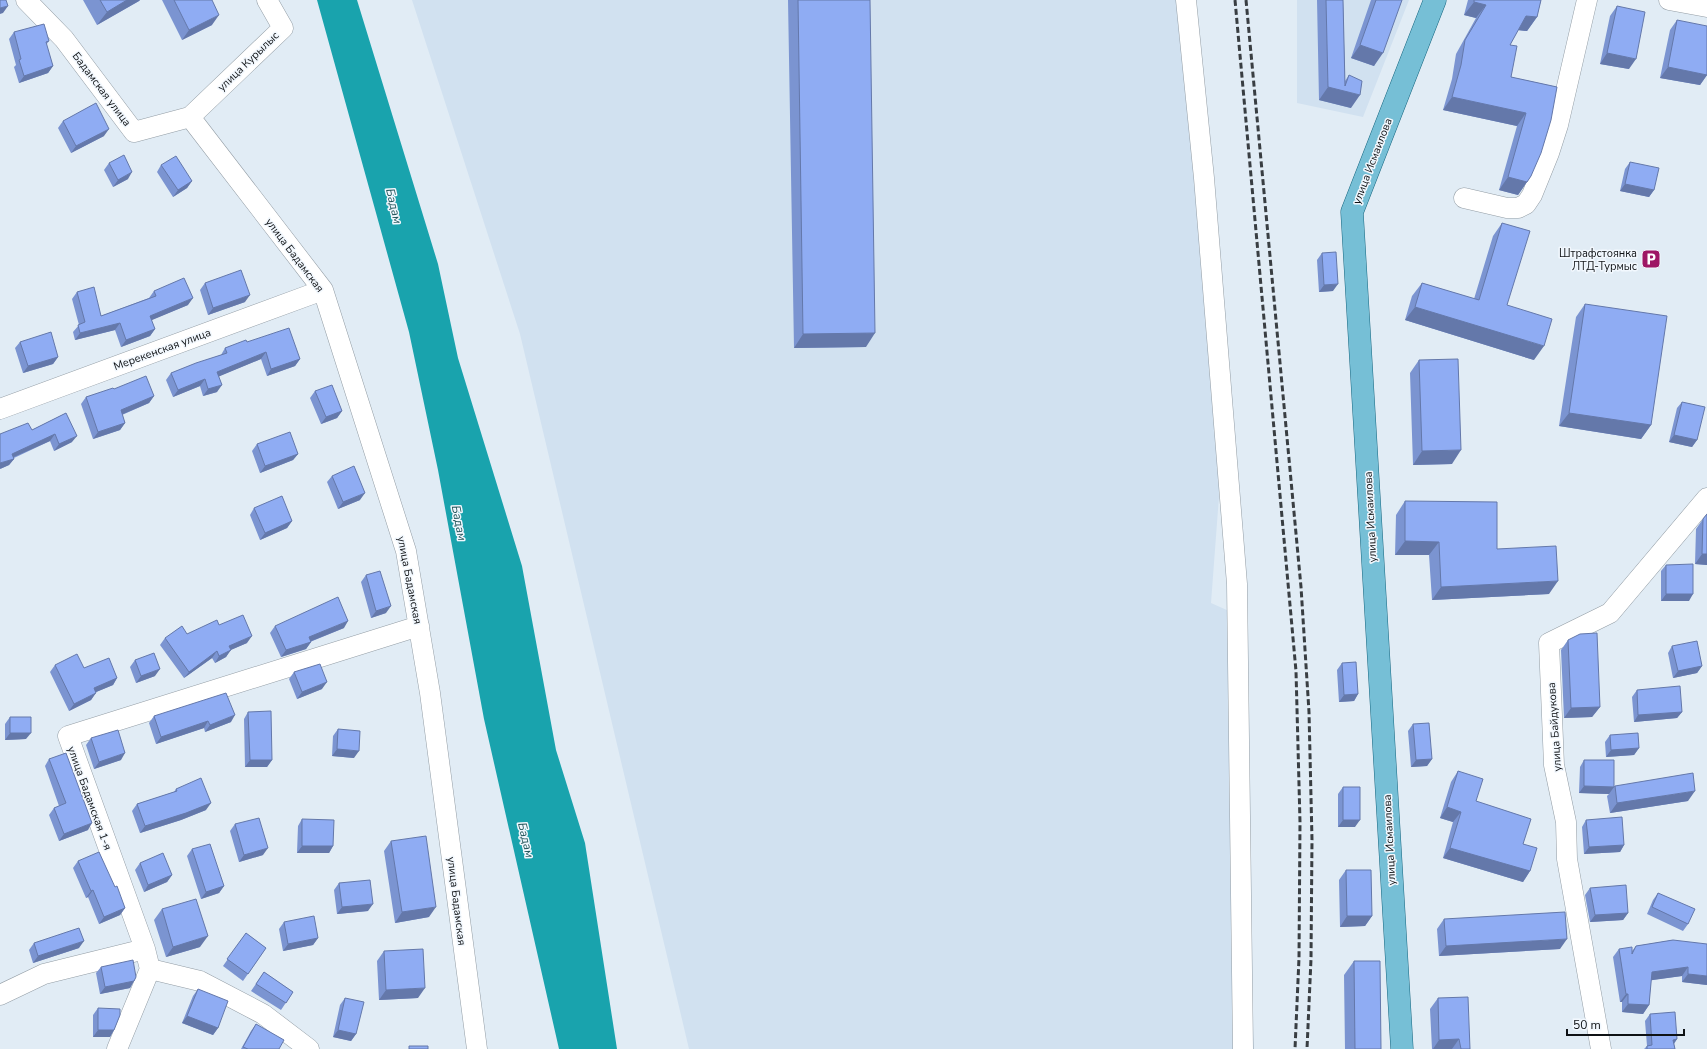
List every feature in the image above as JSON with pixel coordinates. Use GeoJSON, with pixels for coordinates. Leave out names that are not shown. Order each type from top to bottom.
{"type":"FeatureCollection","features":[{"type":"Feature","properties":{"kind":"main road","name":"улица Исмаилова"},"geometry":{"type":"LineString","coordinates":[[1402,1049],[1352,212],[1435,0]]}},
{"type":"Feature","properties":{"kind":"street","name":"Бадамская улица"},"geometry":{"type":"LineString","coordinates":[[26,0],[64,39],[134,132],[190,117]]}},
{"type":"Feature","properties":{"kind":"street","name":"улица Курылыс"},"geometry":{"type":"LineString","coordinates":[[190,117],[282,28],[267,0]]}},
{"type":"Feature","properties":{"kind":"street"},"geometry":{"type":"LineString","coordinates":[[1186,0],[1204,178],[1238,584],[1243,1049]]}},
{"type":"Feature","properties":{"kind":"street"},"geometry":{"type":"LineString","coordinates":[[1464,198],[1507,208],[1518,208],[1526,204],[1532,195],[1549,154],[1558,125],[1587,0]]}},
{"type":"Feature","properties":{"kind":"street"},"geometry":{"type":"LineString","coordinates":[[1669,0],[1707,7]]}},
{"type":"Feature","properties":{"kind":"street","name":"улица Бадамская"},"geometry":{"type":"LineString","coordinates":[[190,117],[323,290],[406,551],[431,700],[477,1049]]}},
{"type":"Feature","properties":{"kind":"street","name":"Мерекенская улица"},"geometry":{"type":"LineString","coordinates":[[0,409],[323,290]]}},
{"type":"Feature","properties":{"kind":"street","name":"улица Байдукова"},"geometry":{"type":"LineString","coordinates":[[1601,1049],[1567,859],[1566,822],[1554,765],[1549,643],[1610,613],[1707,498]]}},
{"type":"Feature","properties":{"kind":"street","name":"улица Бадамская 1-я"},"geometry":{"type":"LineString","coordinates":[[150,969],[145,949],[68,736],[419,626]]}},
{"type":"Feature","properties":{"kind":"street"},"geometry":{"type":"LineString","coordinates":[[0,995],[44,974],[145,949]]}},
{"type":"Feature","properties":{"kind":"street"},"geometry":{"type":"LineString","coordinates":[[117,1049],[150,969],[200,981],[263,1014],[309,1049]]}},
{"type":"Feature","properties":{"kind":"shaded area"},"geometry":{"type":"Polygon","coordinates":[[[412,0],[1189,0],[1223,443],[1211,603],[1229,611],[1254,1049],[689,1049],[520,334],[412,0]]]}},
{"type":"Feature","properties":{"kind":"shaded area"},"geometry":{"type":"Polygon","coordinates":[[[1297,0],[1409,0],[1363,117],[1297,103],[1297,0]]]}},
{"type":"Feature","properties":{"kind":"water","name":"Бадам"},"geometry":{"type":"Polygon","coordinates":[[[317,0],[357,0],[438,264],[458,358],[522,566],[556,750],[585,843],[617,1049],[559,1049],[484,719],[438,470],[409,332],[317,0]]]}},
{"type":"Feature","properties":{"kind":"building"},"geometry":{"type":"Polygon","coordinates":[[[0,0],[6,0],[8,6],[0,8],[0,0]]]}},
{"type":"Feature","properties":{"kind":"building"},"geometry":{"type":"Polygon","coordinates":[[[100,0],[127,0],[107,12],[100,0]]]}},
{"type":"Feature","properties":{"kind":"building"},"geometry":{"type":"Polygon","coordinates":[[[174,0],[212,0],[219,15],[189,30],[174,0]]]}},
{"type":"Feature","properties":{"kind":"building"},"geometry":{"type":"Polygon","coordinates":[[[798,0],[870,0],[875,333],[803,334],[798,0]]]}},
{"type":"Feature","properties":{"kind":"building"},"geometry":{"type":"Polygon","coordinates":[[[1326,0],[1343,0],[1345,86],[1349,75],[1362,81],[1360,95],[1328,87],[1326,0]]]}},
{"type":"Feature","properties":{"kind":"building"},"geometry":{"type":"Polygon","coordinates":[[[1376,0],[1402,0],[1383,53],[1360,45],[1376,0]]]}},
{"type":"Feature","properties":{"kind":"building"},"geometry":{"type":"Polygon","coordinates":[[[1474,0],[1541,0],[1537,17],[1526,16],[1510,45],[1517,46],[1511,77],[1557,87],[1551,120],[1541,153],[1527,182],[1508,177],[1526,113],[1452,97],[1461,65],[1465,40],[1486,5],[1474,2],[1474,0]]]}},
{"type":"Feature","properties":{"kind":"building"},"geometry":{"type":"Polygon","coordinates":[[[1617,6],[1645,12],[1636,59],[1607,53],[1617,6]]]}},
{"type":"Feature","properties":{"kind":"building"},"geometry":{"type":"Polygon","coordinates":[[[1677,20],[1707,26],[1707,75],[1668,67],[1677,20]]]}},
{"type":"Feature","properties":{"kind":"building"},"geometry":{"type":"Polygon","coordinates":[[[44,24],[49,41],[46,42],[53,66],[24,76],[19,60],[21,59],[14,32],[44,24]]]}},
{"type":"Feature","properties":{"kind":"building"},"geometry":{"type":"Polygon","coordinates":[[[96,103],[109,129],[76,146],[63,121],[96,103]]]}},
{"type":"Feature","properties":{"kind":"building"},"geometry":{"type":"Polygon","coordinates":[[[124,155],[132,172],[118,180],[109,163],[124,155]]]}},
{"type":"Feature","properties":{"kind":"building"},"geometry":{"type":"Polygon","coordinates":[[[176,156],[192,181],[178,190],[161,165],[176,156]]]}},
{"type":"Feature","properties":{"kind":"building"},"geometry":{"type":"Polygon","coordinates":[[[1630,162],[1659,168],[1654,190],[1625,184],[1630,162]]]}},
{"type":"Feature","properties":{"kind":"building"},"geometry":{"type":"Polygon","coordinates":[[[1502,223],[1530,231],[1507,305],[1552,319],[1544,346],[1415,307],[1422,283],[1479,300],[1502,223]]]}},
{"type":"Feature","properties":{"kind":"building"},"geometry":{"type":"Polygon","coordinates":[[[1336,252],[1338,284],[1324,285],[1322,253],[1336,252]]]}},
{"type":"Feature","properties":{"kind":"building"},"geometry":{"type":"Polygon","coordinates":[[[241,270],[250,295],[213,308],[205,283],[241,270]]]}},
{"type":"Feature","properties":{"kind":"building"},"geometry":{"type":"Polygon","coordinates":[[[184,278],[193,298],[150,316],[155,329],[126,340],[120,323],[80,333],[78,325],[85,322],[77,292],[94,287],[101,316],[156,296],[154,291],[184,278]]]}},
{"type":"Feature","properties":{"kind":"building"},"geometry":{"type":"Polygon","coordinates":[[[1585,304],[1667,316],[1651,425],[1569,413],[1585,304]]]}},
{"type":"Feature","properties":{"kind":"building"},"geometry":{"type":"Polygon","coordinates":[[[289,328],[300,359],[271,369],[266,352],[217,372],[222,385],[208,389],[205,379],[178,390],[171,373],[227,353],[225,348],[246,340],[247,342],[289,328]]]}},
{"type":"Feature","properties":{"kind":"building"},"geometry":{"type":"Polygon","coordinates":[[[51,332],[58,357],[28,366],[20,342],[51,332]]]}},
{"type":"Feature","properties":{"kind":"building"},"geometry":{"type":"Polygon","coordinates":[[[1458,359],[1461,450],[1422,451],[1419,360],[1458,359]]]}},
{"type":"Feature","properties":{"kind":"building"},"geometry":{"type":"Polygon","coordinates":[[[146,376],[154,396],[121,410],[125,423],[98,432],[86,397],[113,388],[114,389],[146,376]]]}},
{"type":"Feature","properties":{"kind":"building"},"geometry":{"type":"Polygon","coordinates":[[[332,385],[342,411],[326,417],[315,391],[332,385]]]}},
{"type":"Feature","properties":{"kind":"building"},"geometry":{"type":"Polygon","coordinates":[[[1682,402],[1705,407],[1697,440],[1674,435],[1682,402]]]}},
{"type":"Feature","properties":{"kind":"building"},"geometry":{"type":"Polygon","coordinates":[[[66,413],[77,436],[59,444],[55,434],[12,454],[14,459],[0,463],[0,434],[28,423],[32,430],[66,413]]]}},
{"type":"Feature","properties":{"kind":"building"},"geometry":{"type":"Polygon","coordinates":[[[290,432],[298,454],[265,466],[257,444],[290,432]]]}},
{"type":"Feature","properties":{"kind":"building"},"geometry":{"type":"Polygon","coordinates":[[[354,466],[365,493],[343,502],[332,476],[354,466]]]}},
{"type":"Feature","properties":{"kind":"building"},"geometry":{"type":"Polygon","coordinates":[[[282,496],[292,521],[265,533],[254,508],[282,496]]]}},
{"type":"Feature","properties":{"kind":"building"},"geometry":{"type":"Polygon","coordinates":[[[1405,501],[1497,502],[1497,549],[1556,546],[1558,581],[1441,587],[1439,542],[1405,541],[1405,501]]]}},
{"type":"Feature","properties":{"kind":"building"},"geometry":{"type":"Polygon","coordinates":[[[1707,514],[1707,554],[1702,554],[1703,519],[1707,514]]]}},
{"type":"Feature","properties":{"kind":"building"},"geometry":{"type":"Polygon","coordinates":[[[1693,564],[1693,594],[1666,594],[1666,565],[1693,564]]]}},
{"type":"Feature","properties":{"kind":"building"},"geometry":{"type":"Polygon","coordinates":[[[380,571],[391,606],[376,611],[366,575],[380,571]]]}},
{"type":"Feature","properties":{"kind":"building"},"geometry":{"type":"Polygon","coordinates":[[[338,597],[348,621],[309,637],[311,642],[286,650],[275,626],[338,597]]]}},
{"type":"Feature","properties":{"kind":"building"},"geometry":{"type":"Polygon","coordinates":[[[243,615],[252,636],[229,646],[231,650],[219,656],[217,651],[189,672],[165,638],[182,626],[187,634],[217,620],[219,625],[243,615]]]}},
{"type":"Feature","properties":{"kind":"building"},"geometry":{"type":"Polygon","coordinates":[[[1597,633],[1600,707],[1571,708],[1568,640],[1580,634],[1597,633]]]}},
{"type":"Feature","properties":{"kind":"building"},"geometry":{"type":"Polygon","coordinates":[[[1697,641],[1702,666],[1678,671],[1672,646],[1697,641]]]}},
{"type":"Feature","properties":{"kind":"building"},"geometry":{"type":"Polygon","coordinates":[[[154,653],[160,669],[141,676],[135,660],[154,653]]]}},
{"type":"Feature","properties":{"kind":"building"},"geometry":{"type":"Polygon","coordinates":[[[77,654],[84,668],[109,658],[117,678],[94,688],[96,693],[74,704],[55,665],[77,654]]]}},
{"type":"Feature","properties":{"kind":"building"},"geometry":{"type":"Polygon","coordinates":[[[1356,662],[1358,694],[1344,695],[1342,663],[1356,662]]]}},
{"type":"Feature","properties":{"kind":"building"},"geometry":{"type":"Polygon","coordinates":[[[320,664],[327,682],[302,692],[294,672],[320,664]]]}},
{"type":"Feature","properties":{"kind":"building"},"geometry":{"type":"Polygon","coordinates":[[[1680,686],[1682,712],[1638,715],[1637,690],[1680,686]]]}},
{"type":"Feature","properties":{"kind":"building"},"geometry":{"type":"Polygon","coordinates":[[[226,693],[235,715],[210,725],[208,721],[161,737],[154,716],[226,693]]]}},
{"type":"Feature","properties":{"kind":"building"},"geometry":{"type":"Polygon","coordinates":[[[271,711],[272,760],[250,760],[248,712],[271,711]]]}},
{"type":"Feature","properties":{"kind":"building"},"geometry":{"type":"Polygon","coordinates":[[[10,717],[31,717],[31,733],[10,733],[10,717]]]}},
{"type":"Feature","properties":{"kind":"building"},"geometry":{"type":"Polygon","coordinates":[[[1429,723],[1432,759],[1416,760],[1413,724],[1429,723]]]}},
{"type":"Feature","properties":{"kind":"building"},"geometry":{"type":"Polygon","coordinates":[[[338,729],[360,731],[359,751],[337,749],[338,729]]]}},
{"type":"Feature","properties":{"kind":"building"},"geometry":{"type":"Polygon","coordinates":[[[118,730],[125,753],[99,762],[91,738],[118,730]]]}},
{"type":"Feature","properties":{"kind":"building"},"geometry":{"type":"Polygon","coordinates":[[[1638,733],[1639,748],[1611,750],[1610,735],[1638,733]]]}},
{"type":"Feature","properties":{"kind":"building"},"geometry":{"type":"Polygon","coordinates":[[[66,753],[92,823],[64,834],[54,808],[66,803],[49,759],[66,753]]]}},
{"type":"Feature","properties":{"kind":"building"},"geometry":{"type":"Polygon","coordinates":[[[1584,760],[1614,760],[1614,787],[1584,786],[1584,760]]]}},
{"type":"Feature","properties":{"kind":"building"},"geometry":{"type":"Polygon","coordinates":[[[1458,771],[1483,779],[1476,801],[1531,819],[1523,844],[1537,848],[1530,871],[1450,848],[1461,812],[1447,807],[1458,771]]]}},
{"type":"Feature","properties":{"kind":"building"},"geometry":{"type":"Polygon","coordinates":[[[1693,773],[1695,791],[1617,803],[1615,786],[1693,773]]]}},
{"type":"Feature","properties":{"kind":"building"},"geometry":{"type":"Polygon","coordinates":[[[201,778],[211,803],[186,813],[145,826],[137,804],[177,791],[176,789],[201,778]]]}},
{"type":"Feature","properties":{"kind":"building"},"geometry":{"type":"Polygon","coordinates":[[[1343,787],[1360,787],[1360,820],[1343,820],[1343,787]]]}},
{"type":"Feature","properties":{"kind":"building"},"geometry":{"type":"Polygon","coordinates":[[[1622,817],[1624,845],[1589,847],[1586,820],[1622,817]]]}},
{"type":"Feature","properties":{"kind":"building"},"geometry":{"type":"Polygon","coordinates":[[[259,818],[268,848],[244,855],[235,824],[259,818]]]}},
{"type":"Feature","properties":{"kind":"building"},"geometry":{"type":"Polygon","coordinates":[[[302,819],[334,820],[333,846],[302,846],[302,819]]]}},
{"type":"Feature","properties":{"kind":"building"},"geometry":{"type":"Polygon","coordinates":[[[426,836],[436,907],[402,912],[391,841],[426,836]]]}},
{"type":"Feature","properties":{"kind":"building"},"geometry":{"type":"Polygon","coordinates":[[[210,844],[224,886],[206,892],[192,849],[210,844]]]}},
{"type":"Feature","properties":{"kind":"building"},"geometry":{"type":"Polygon","coordinates":[[[99,852],[115,887],[117,886],[125,908],[104,917],[93,890],[91,891],[78,861],[99,852]]]}},
{"type":"Feature","properties":{"kind":"building"},"geometry":{"type":"Polygon","coordinates":[[[163,853],[172,875],[148,885],[140,863],[163,853]]]}},
{"type":"Feature","properties":{"kind":"building"},"geometry":{"type":"Polygon","coordinates":[[[1346,870],[1371,870],[1372,916],[1347,916],[1346,870]]]}},
{"type":"Feature","properties":{"kind":"building"},"geometry":{"type":"Polygon","coordinates":[[[370,880],[373,904],[342,907],[339,883],[370,880]]]}},
{"type":"Feature","properties":{"kind":"building"},"geometry":{"type":"Polygon","coordinates":[[[1626,885],[1628,913],[1595,915],[1590,888],[1626,885]]]}},
{"type":"Feature","properties":{"kind":"building"},"geometry":{"type":"Polygon","coordinates":[[[1658,893],[1695,909],[1688,924],[1652,907],[1658,893]]]}},
{"type":"Feature","properties":{"kind":"building"},"geometry":{"type":"Polygon","coordinates":[[[196,899],[208,936],[173,947],[162,909],[196,899]]]}},
{"type":"Feature","properties":{"kind":"building"},"geometry":{"type":"Polygon","coordinates":[[[1565,912],[1567,939],[1446,946],[1444,919],[1565,912]]]}},
{"type":"Feature","properties":{"kind":"building"},"geometry":{"type":"Polygon","coordinates":[[[314,916],[318,938],[288,944],[284,922],[314,916]]]}},
{"type":"Feature","properties":{"kind":"building"},"geometry":{"type":"Polygon","coordinates":[[[79,928],[84,941],[38,956],[34,943],[79,928]]]}},
{"type":"Feature","properties":{"kind":"building"},"geometry":{"type":"Polygon","coordinates":[[[246,933],[266,948],[248,974],[227,959],[246,933]]]}},
{"type":"Feature","properties":{"kind":"building"},"geometry":{"type":"Polygon","coordinates":[[[1673,940],[1707,944],[1707,976],[1688,974],[1688,967],[1652,972],[1649,1005],[1628,1004],[1628,994],[1626,994],[1619,949],[1632,947],[1632,954],[1636,946],[1673,940]]]}},
{"type":"Feature","properties":{"kind":"building"},"geometry":{"type":"Polygon","coordinates":[[[423,949],[425,988],[386,990],[384,951],[423,949]]]}},
{"type":"Feature","properties":{"kind":"building"},"geometry":{"type":"Polygon","coordinates":[[[133,960],[136,977],[134,981],[105,987],[101,967],[133,960]]]}},
{"type":"Feature","properties":{"kind":"building"},"geometry":{"type":"Polygon","coordinates":[[[1354,961],[1380,961],[1381,1049],[1355,1049],[1354,961]]]}},
{"type":"Feature","properties":{"kind":"building"},"geometry":{"type":"Polygon","coordinates":[[[264,972],[293,992],[286,1003],[256,984],[264,972]]]}},
{"type":"Feature","properties":{"kind":"building"},"geometry":{"type":"Polygon","coordinates":[[[198,989],[228,1001],[218,1028],[187,1016],[198,989]]]}},
{"type":"Feature","properties":{"kind":"building"},"geometry":{"type":"Polygon","coordinates":[[[1468,997],[1470,1049],[1461,1049],[1459,1039],[1439,1040],[1438,998],[1468,997]]]}},
{"type":"Feature","properties":{"kind":"building"},"geometry":{"type":"Polygon","coordinates":[[[345,998],[364,1002],[356,1034],[338,1030],[345,998]]]}},
{"type":"Feature","properties":{"kind":"building"},"geometry":{"type":"Polygon","coordinates":[[[98,1008],[120,1009],[120,1015],[114,1030],[98,1030],[98,1008]]]}},
{"type":"Feature","properties":{"kind":"building"},"geometry":{"type":"Polygon","coordinates":[[[1675,1012],[1677,1039],[1673,1040],[1675,1049],[1647,1049],[1647,1046],[1652,1045],[1650,1014],[1675,1012]]]}},
{"type":"Feature","properties":{"kind":"building"},"geometry":{"type":"Polygon","coordinates":[[[256,1024],[284,1040],[279,1049],[248,1049],[243,1047],[256,1024]]]}},
{"type":"Feature","properties":{"kind":"building"},"geometry":{"type":"Polygon","coordinates":[[[409,1046],[428,1046],[428,1049],[409,1049],[409,1046]]]}},
{"type":"Feature","properties":{"kind":"railway"},"geometry":{"type":"LineString","coordinates":[[1235,0],[1296,671],[1300,822],[1299,958],[1295,1049]]}},
{"type":"Feature","properties":{"kind":"railway"},"geometry":{"type":"LineString","coordinates":[[1246,0],[1301,587],[1309,712],[1312,840],[1311,959],[1307,1049]]}},
{"type":"Feature","properties":{"kind":"place","name":"Штрафстоянка ЛТД-Турмыс"},"geometry":{"type":"Point","coordinates":[1651,259]}}]}
